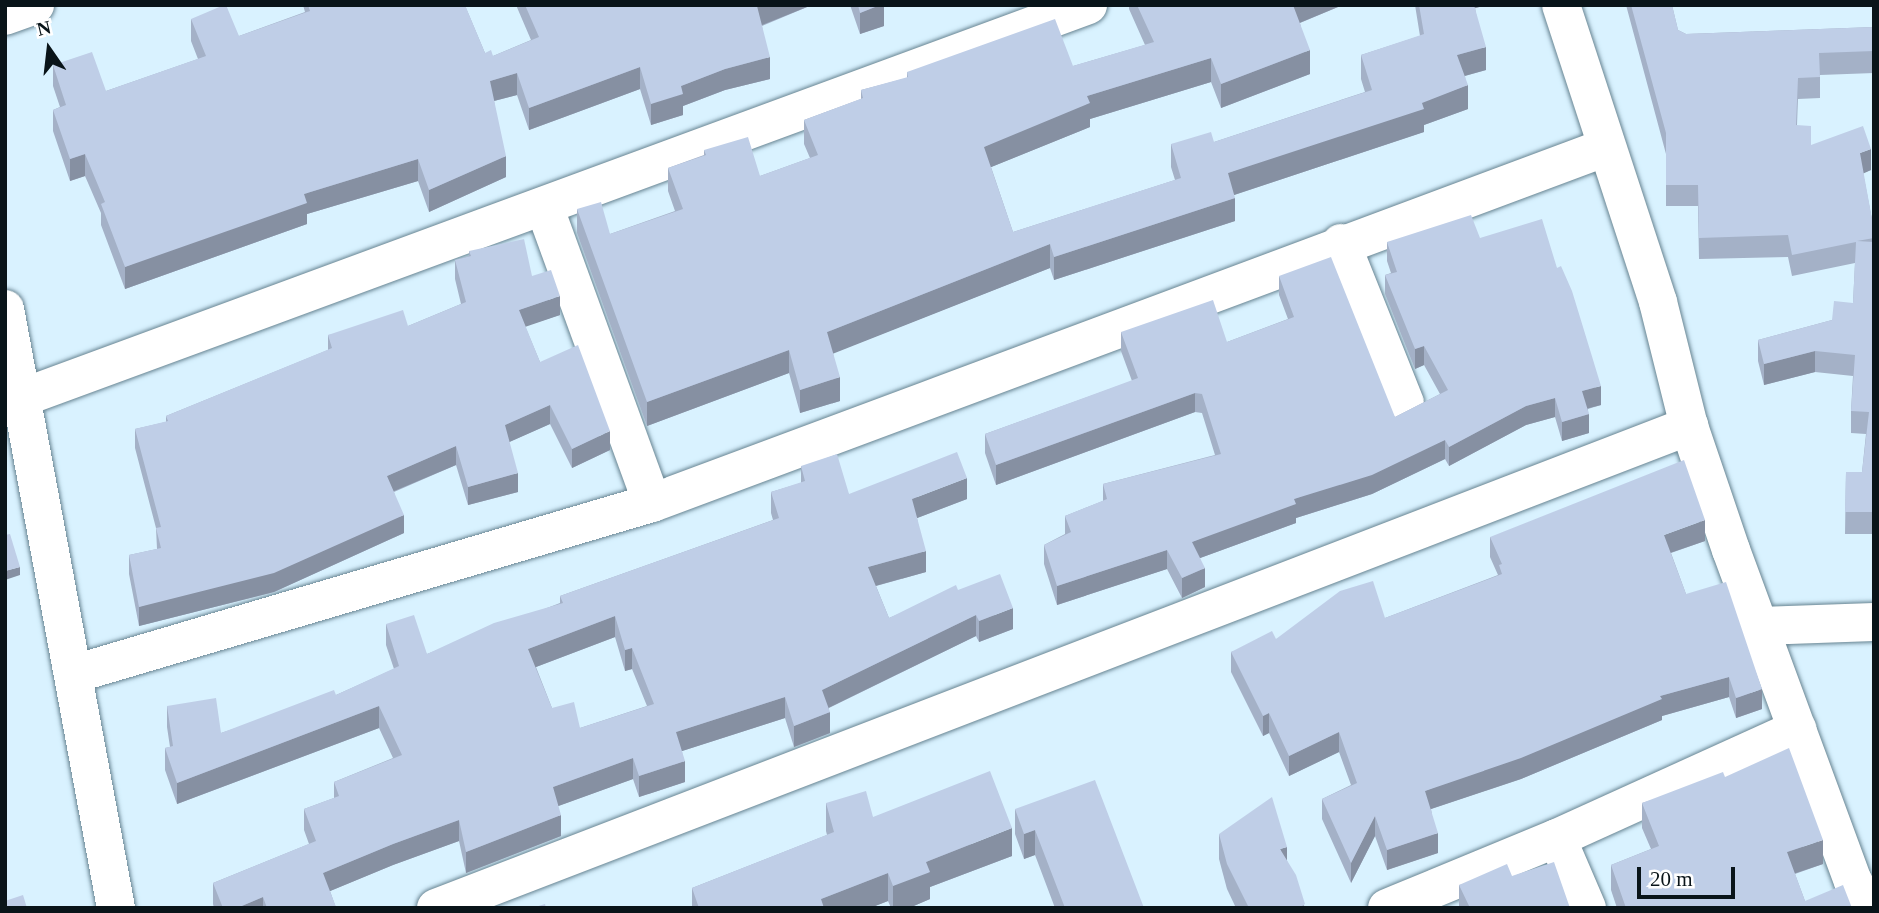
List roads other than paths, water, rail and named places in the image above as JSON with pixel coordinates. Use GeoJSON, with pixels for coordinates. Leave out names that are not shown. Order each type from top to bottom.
{"type":"FeatureCollection","features":[{"type":"Feature","properties":{"kind":"street"},"geometry":{"type":"LineString","coordinates":[[5,16],[35,5]]}},
{"type":"Feature","properties":{"kind":"street"},"geometry":{"type":"LineString","coordinates":[[24,397],[1088,5]]}},
{"type":"Feature","properties":{"kind":"street"},"geometry":{"type":"LineString","coordinates":[[1561,5],[1604,148],[1658,302],[1689,426],[1853,881],[1868,908]]}},
{"type":"Feature","properties":{"kind":"street"},"geometry":{"type":"LineString","coordinates":[[74,674],[652,503],[1341,243],[1604,148]]}},
{"type":"Feature","properties":{"kind":"street"},"geometry":{"type":"LineString","coordinates":[[544,206],[652,503]]}},
{"type":"Feature","properties":{"kind":"street"},"geometry":{"type":"LineString","coordinates":[[1341,243],[1405,403]]}},
{"type":"Feature","properties":{"kind":"street"},"geometry":{"type":"LineString","coordinates":[[5,309],[24,397],[116,908]]}},
{"type":"Feature","properties":{"kind":"street"},"geometry":{"type":"LineString","coordinates":[[436,908],[1689,426]]}},
{"type":"Feature","properties":{"kind":"street"},"geometry":{"type":"LineString","coordinates":[[1760,626],[1874,622]]}},
{"type":"Feature","properties":{"kind":"street"},"geometry":{"type":"LineString","coordinates":[[1387,908],[1557,838],[1797,729]]}},
{"type":"Feature","properties":{"kind":"street"},"geometry":{"type":"LineString","coordinates":[[1557,838],[1587,908]]}}]}
